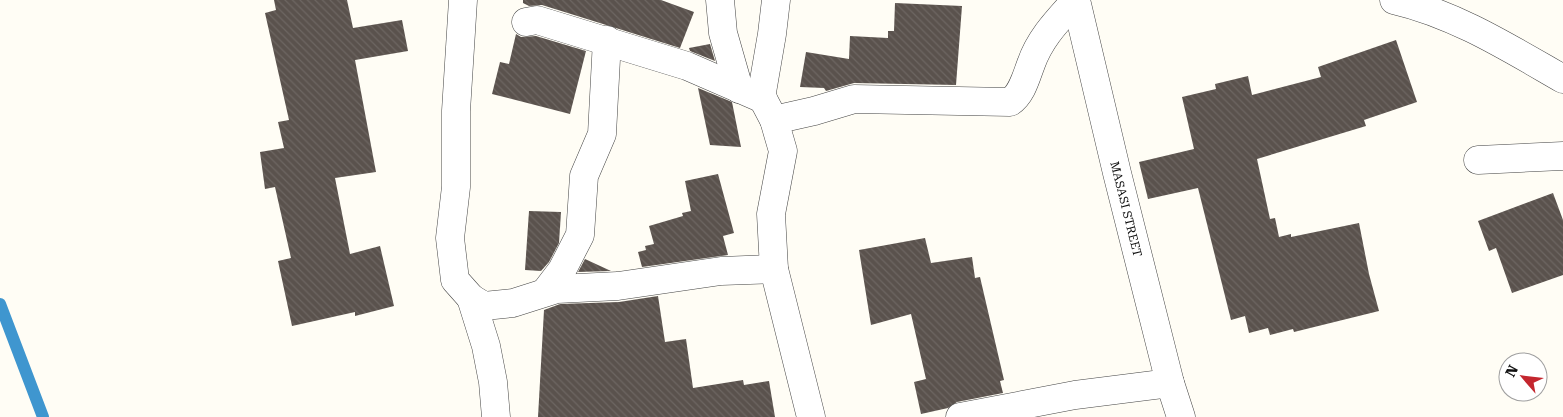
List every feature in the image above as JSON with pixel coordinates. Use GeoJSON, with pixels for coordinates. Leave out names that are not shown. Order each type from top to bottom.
{"type":"FeatureCollection","features":[{"type":"Feature","properties":{"kind":"street"},"geometry":{"type":"LineString","coordinates":[[463,0],[456,112],[456,187],[450,238],[455,280],[471,298],[484,306],[513,303],[557,289],[618,286],[722,271],[774,269]]}},
{"type":"Feature","properties":{"kind":"street"},"geometry":{"type":"LineString","coordinates":[[720,0],[723,33],[783,151],[771,214],[774,269],[811,417]]}},
{"type":"Feature","properties":{"kind":"street"},"geometry":{"type":"LineString","coordinates":[[758,103],[772,34],[776,0]]}},
{"type":"Feature","properties":{"kind":"street"},"geometry":{"type":"LineString","coordinates":[[526,22],[537,20],[687,66],[758,103],[814,111],[854,98],[1010,102],[1018,95],[1038,47],[1049,30],[1076,0]]}},
{"type":"Feature","properties":{"kind":"street","name":"MASASI STREET"},"geometry":{"type":"LineString","coordinates":[[1076,0],[1117,173],[1170,383],[1181,417]]}},
{"type":"Feature","properties":{"kind":"street"},"geometry":{"type":"LineString","coordinates":[[1394,0],[1418,5],[1476,31],[1563,79]]}},
{"type":"Feature","properties":{"kind":"street"},"geometry":{"type":"LineString","coordinates":[[546,291],[562,270],[580,235],[584,176],[602,134],[607,40]]}},
{"type":"Feature","properties":{"kind":"street"},"geometry":{"type":"LineString","coordinates":[[1478,160],[1563,156]]}},
{"type":"Feature","properties":{"kind":"street"},"geometry":{"type":"LineString","coordinates":[[471,298],[486,346],[493,382],[496,417]]}},
{"type":"Feature","properties":{"kind":"street"},"geometry":{"type":"LineString","coordinates":[[960,417],[1075,395],[1170,383]]}},
{"type":"Feature","properties":{"kind":"building"},"geometry":{"type":"Polygon","coordinates":[[[274,0],[347,0],[353,28],[402,20],[408,51],[355,60],[376,172],[335,178],[350,254],[380,246],[394,306],[355,316],[355,312],[292,326],[278,261],[291,258],[275,187],[265,189],[260,152],[284,148],[278,122],[289,120],[265,13],[276,10],[274,0]]]}},
{"type":"Feature","properties":{"kind":"building"},"geometry":{"type":"Polygon","coordinates":[[[523,0],[661,0],[694,12],[680,48],[542,5],[529,6],[523,3],[523,0]]]}},
{"type":"Feature","properties":{"kind":"building"},"geometry":{"type":"Polygon","coordinates":[[[895,3],[962,6],[956,85],[854,83],[826,91],[824,88],[800,87],[806,52],[849,59],[850,36],[888,38],[888,31],[894,31],[895,3]]]}},
{"type":"Feature","properties":{"kind":"building"},"geometry":{"type":"Polygon","coordinates":[[[516,34],[521,37],[536,36],[586,51],[570,114],[492,94],[500,62],[509,64],[516,34]]]}},
{"type":"Feature","properties":{"kind":"building"},"geometry":{"type":"Polygon","coordinates":[[[1396,40],[1417,102],[1364,120],[1366,126],[1257,159],[1270,219],[1275,218],[1279,237],[1291,234],[1291,237],[1359,223],[1369,274],[1379,311],[1294,332],[1293,329],[1270,335],[1268,328],[1249,333],[1245,316],[1231,320],[1198,188],[1148,199],[1139,162],[1194,149],[1182,97],[1216,89],[1215,84],[1248,76],[1252,95],[1321,77],[1318,67],[1396,40]]]}},
{"type":"Feature","properties":{"kind":"building"},"geometry":{"type":"Polygon","coordinates":[[[710,44],[715,61],[690,51],[689,48],[710,44]]]}},
{"type":"Feature","properties":{"kind":"building"},"geometry":{"type":"Polygon","coordinates":[[[698,88],[732,102],[741,147],[710,145],[698,88]]]}},
{"type":"Feature","properties":{"kind":"building"},"geometry":{"type":"Polygon","coordinates":[[[718,174],[734,233],[723,236],[728,255],[642,267],[638,252],[646,250],[645,246],[654,244],[649,226],[683,216],[682,213],[691,211],[685,181],[718,174]]]}},
{"type":"Feature","properties":{"kind":"building"},"geometry":{"type":"Polygon","coordinates":[[[1553,193],[1563,220],[1563,275],[1512,293],[1496,248],[1489,251],[1478,221],[1553,193]]]}},
{"type":"Feature","properties":{"kind":"building"},"geometry":{"type":"Polygon","coordinates":[[[529,211],[561,212],[559,243],[549,262],[541,271],[525,270],[529,211]]]}},
{"type":"Feature","properties":{"kind":"building"},"geometry":{"type":"Polygon","coordinates":[[[925,238],[931,263],[972,257],[975,278],[980,277],[1004,380],[1000,381],[1003,393],[957,402],[948,408],[921,414],[914,382],[926,379],[911,314],[871,325],[859,250],[925,238]]]}},
{"type":"Feature","properties":{"kind":"building"},"geometry":{"type":"Polygon","coordinates":[[[585,259],[611,271],[578,272],[585,259]]]}},
{"type":"Feature","properties":{"kind":"building"},"geometry":{"type":"Polygon","coordinates":[[[658,296],[665,342],[686,339],[693,388],[743,380],[744,385],[769,381],[775,417],[538,417],[544,310],[560,304],[619,302],[658,296]]]}},
{"type":"Feature","properties":{"kind":"waterway"},"geometry":{"type":"LineString","coordinates":[[0,304],[43,417]]}}]}
